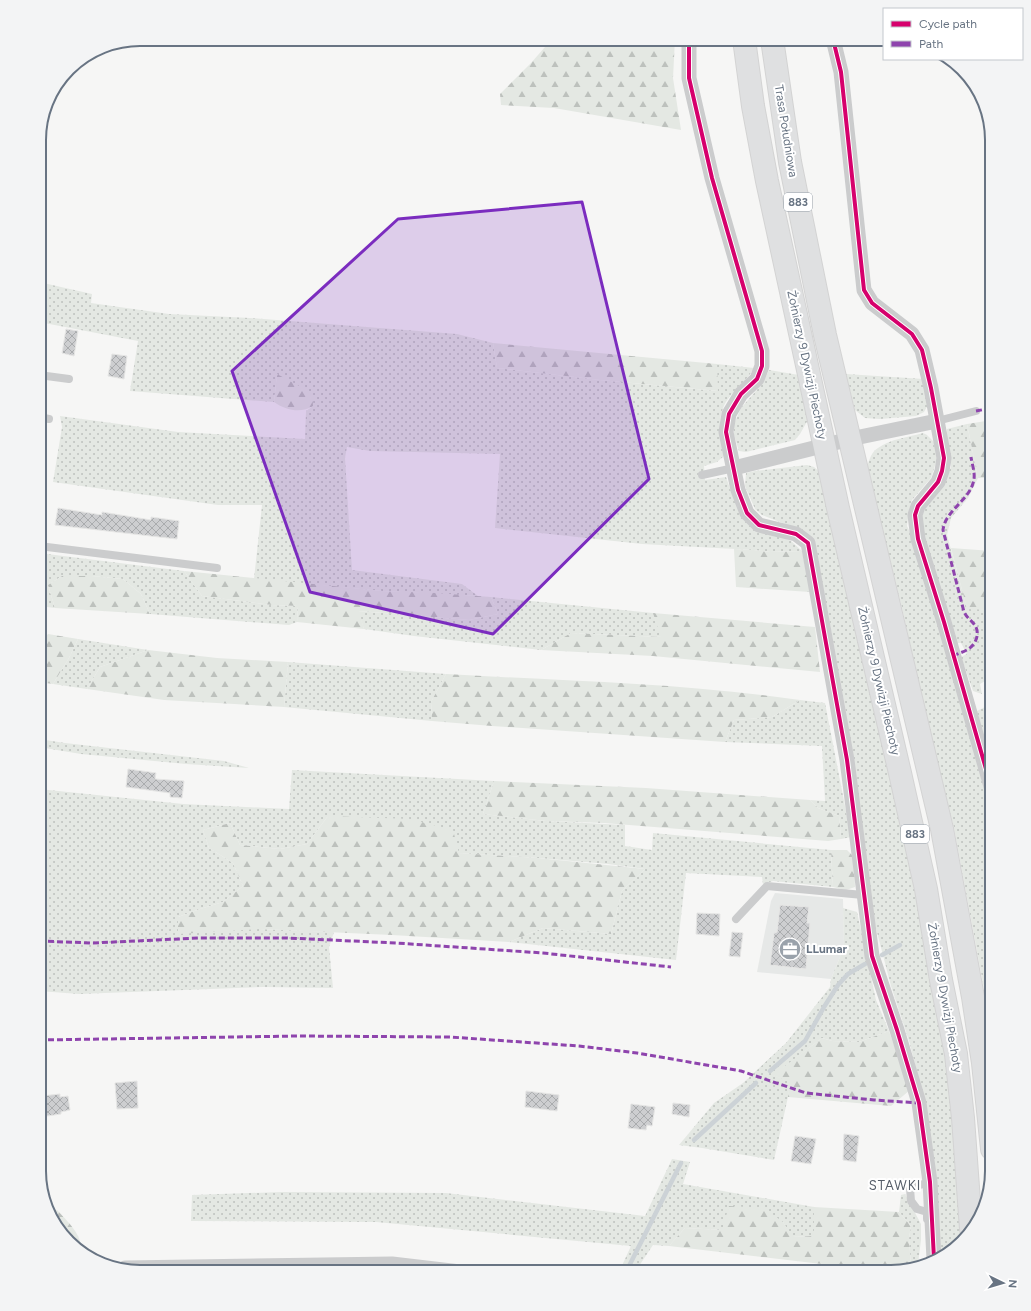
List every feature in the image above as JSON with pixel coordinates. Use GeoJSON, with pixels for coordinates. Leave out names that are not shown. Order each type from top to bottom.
{"type":"FeatureCollection","features":[{"type":"Feature","properties":{"kind":"highway","name":"Żołnierzy 9 Dywizji Piechoty"},"geometry":{"type":"LineString","coordinates":[[745,46],[758,137],[824,446],[926,889],[941,980],[956,1054],[963,1118],[970,1221]]}},
{"type":"Feature","properties":{"kind":"highway","name":"Trasa Południowa"},"geometry":{"type":"LineString","coordinates":[[773,46],[790,162],[832,362]]}},
{"type":"Feature","properties":{"kind":"highway","name":"Żołnierzy 9 Dywizji Piechoty"},"geometry":{"type":"LineString","coordinates":[[832,362],[940,821],[951,875],[985,1082]]}},
{"type":"Feature","properties":{"kind":"street"},"geometry":{"type":"LineString","coordinates":[[689,46],[689,78],[712,178],[762,351],[762,366],[757,379],[740,394],[728,414],[726,432],[738,490],[747,513],[759,525],[796,534],[808,542],[847,760],[863,895],[872,956],[897,1030],[918,1103],[930,1182],[934,1254]]}},
{"type":"Feature","properties":{"kind":"street"},"geometry":{"type":"LineString","coordinates":[[835,46],[841,72],[864,290],[872,303],[912,334],[922,350],[931,388],[944,458],[942,471],[938,482],[918,506],[915,515],[916,531],[985,766]]}},
{"type":"Feature","properties":{"kind":"street"},"geometry":{"type":"LineString","coordinates":[[734,468],[850,439],[937,421]]}},
{"type":"Feature","properties":{"kind":"street"},"geometry":{"type":"LineString","coordinates":[[325,1265],[400,1265]]}},
{"type":"Feature","properties":{"kind":"lane"},"geometry":{"type":"LineString","coordinates":[[46,376],[69,379]]}},
{"type":"Feature","properties":{"kind":"lane"},"geometry":{"type":"LineString","coordinates":[[937,421],[976,411]]}},
{"type":"Feature","properties":{"kind":"lane"},"geometry":{"type":"LineString","coordinates":[[702,475],[734,468]]}},
{"type":"Feature","properties":{"kind":"lane"},"geometry":{"type":"LineString","coordinates":[[46,547],[217,568]]}},
{"type":"Feature","properties":{"kind":"lane"},"geometry":{"type":"LineString","coordinates":[[736,919],[767,886],[863,895]]}},
{"type":"Feature","properties":{"kind":"lane"},"geometry":{"type":"LineString","coordinates":[[927,1258],[929,1248],[927,1212],[917,1209],[911,1200],[910,1188],[930,1182]]}},
{"type":"Feature","properties":{"kind":"highlighted area"},"geometry":{"type":"Polygon","coordinates":[[[582,202],[649,479],[493,634],[310,592],[232,371],[398,219],[582,202]]]}},
{"type":"Feature","properties":{"kind":"shaded area"},"geometry":{"type":"Polygon","coordinates":[[[775,893],[843,899],[844,947],[831,979],[757,972],[771,901],[775,893]]]}},
{"type":"Feature","properties":{"kind":"green space"},"geometry":{"type":"Polygon","coordinates":[[[546,46],[675,46],[673,78],[681,130],[554,108],[501,105],[500,94],[546,46]]]}},
{"type":"Feature","properties":{"kind":"green space"},"geometry":{"type":"Polygon","coordinates":[[[46,284],[92,294],[91,303],[169,314],[250,318],[457,334],[493,343],[497,368],[600,380],[717,391],[717,364],[754,368],[724,405],[720,419],[720,427],[724,456],[717,462],[704,466],[705,480],[726,477],[732,494],[747,521],[791,541],[802,551],[770,552],[642,544],[495,528],[500,454],[370,451],[347,447],[345,458],[352,570],[462,584],[478,596],[382,591],[254,579],[262,505],[218,505],[53,482],[62,427],[60,416],[178,432],[305,439],[306,411],[313,406],[277,375],[274,402],[130,391],[138,341],[46,323],[46,284]]]}},
{"type":"Feature","properties":{"kind":"green space"},"geometry":{"type":"Polygon","coordinates":[[[493,343],[717,364],[718,391],[600,380],[497,368],[493,343]]]}},
{"type":"Feature","properties":{"kind":"green space"},"geometry":{"type":"Polygon","coordinates":[[[769,370],[799,375],[809,418],[795,440],[746,452],[739,451],[734,435],[734,424],[741,408],[762,384],[769,370]]]}},
{"type":"Feature","properties":{"kind":"green space"},"geometry":{"type":"Polygon","coordinates":[[[277,374],[312,393],[313,406],[303,410],[293,410],[274,402],[277,374]]]}},
{"type":"Feature","properties":{"kind":"green space"},"geometry":{"type":"Polygon","coordinates":[[[846,374],[924,379],[928,405],[924,412],[916,416],[880,419],[865,418],[855,410],[846,374]]]}},
{"type":"Feature","properties":{"kind":"green space"},"geometry":{"type":"Polygon","coordinates":[[[985,421],[985,478],[978,478],[967,424],[985,421]]]}},
{"type":"Feature","properties":{"kind":"green space"},"geometry":{"type":"Polygon","coordinates":[[[967,424],[978,478],[968,498],[951,518],[947,535],[967,608],[985,609],[985,681],[980,684],[982,694],[973,691],[961,657],[967,654],[961,643],[956,643],[921,527],[920,516],[945,479],[951,467],[946,437],[947,429],[967,424]]]}},
{"type":"Feature","properties":{"kind":"green space"},"geometry":{"type":"Polygon","coordinates":[[[923,433],[934,442],[937,459],[931,478],[912,500],[907,526],[912,536],[985,781],[985,997],[954,828],[867,467],[872,453],[876,449],[894,440],[923,433]]]}},
{"type":"Feature","properties":{"kind":"green space"},"geometry":{"type":"Polygon","coordinates":[[[807,465],[814,467],[822,474],[922,919],[950,1070],[963,1232],[953,1242],[938,1252],[927,1115],[910,1044],[891,986],[873,917],[845,707],[815,542],[803,531],[762,515],[755,509],[745,486],[746,473],[807,465]]]}},
{"type":"Feature","properties":{"kind":"green space"},"geometry":{"type":"Polygon","coordinates":[[[951,548],[985,550],[985,610],[967,609],[951,548]]]}},
{"type":"Feature","properties":{"kind":"green space"},"geometry":{"type":"Polygon","coordinates":[[[734,549],[770,552],[802,551],[810,592],[736,587],[734,549]]]}},
{"type":"Feature","properties":{"kind":"green space"},"geometry":{"type":"Polygon","coordinates":[[[46,554],[184,571],[202,596],[272,605],[298,606],[297,622],[289,625],[150,614],[141,594],[123,579],[92,576],[62,576],[48,585],[55,608],[46,607],[46,554]]]}},
{"type":"Feature","properties":{"kind":"green space"},"geometry":{"type":"Polygon","coordinates":[[[184,571],[382,591],[491,597],[498,614],[469,620],[359,611],[364,629],[297,622],[298,606],[272,605],[202,596],[184,571]]]}},
{"type":"Feature","properties":{"kind":"green space"},"geometry":{"type":"Polygon","coordinates":[[[62,576],[92,576],[123,579],[141,594],[150,614],[55,608],[48,585],[62,576]]]}},
{"type":"Feature","properties":{"kind":"green space"},"geometry":{"type":"Polygon","coordinates":[[[491,597],[653,613],[662,637],[571,633],[541,650],[364,629],[358,611],[469,620],[498,614],[491,597]]]}},
{"type":"Feature","properties":{"kind":"green space"},"geometry":{"type":"Polygon","coordinates":[[[653,613],[815,627],[820,672],[653,656],[541,650],[571,633],[661,637],[653,613]]]}},
{"type":"Feature","properties":{"kind":"green space"},"geometry":{"type":"Polygon","coordinates":[[[48,634],[78,639],[69,658],[53,684],[46,683],[46,636],[48,634]]]}},
{"type":"Feature","properties":{"kind":"green space"},"geometry":{"type":"Polygon","coordinates":[[[78,639],[148,650],[100,667],[87,689],[53,684],[69,658],[78,639]]]}},
{"type":"Feature","properties":{"kind":"green space"},"geometry":{"type":"Polygon","coordinates":[[[148,650],[217,658],[288,662],[284,707],[164,700],[87,689],[100,667],[148,650]]]}},
{"type":"Feature","properties":{"kind":"green space"},"geometry":{"type":"Polygon","coordinates":[[[288,662],[446,674],[431,702],[432,721],[284,707],[288,662]]]}},
{"type":"Feature","properties":{"kind":"green space"},"geometry":{"type":"Polygon","coordinates":[[[446,674],[668,686],[756,694],[800,700],[772,717],[734,720],[725,742],[432,721],[431,702],[446,674]]]}},
{"type":"Feature","properties":{"kind":"green space"},"geometry":{"type":"Polygon","coordinates":[[[800,700],[825,703],[851,837],[841,839],[839,816],[818,808],[810,800],[825,801],[822,746],[725,742],[734,720],[772,717],[800,700]]]}},
{"type":"Feature","properties":{"kind":"green space"},"geometry":{"type":"Polygon","coordinates":[[[985,707],[985,741],[977,711],[985,707]]]}},
{"type":"Feature","properties":{"kind":"green space"},"geometry":{"type":"Polygon","coordinates":[[[46,740],[224,761],[249,768],[186,764],[81,754],[46,748],[46,740]]]}},
{"type":"Feature","properties":{"kind":"green space"},"geometry":{"type":"Polygon","coordinates":[[[292,770],[494,781],[483,814],[546,821],[625,825],[625,846],[652,850],[653,833],[831,850],[833,887],[773,881],[763,884],[762,877],[686,873],[676,960],[509,942],[543,928],[611,934],[622,891],[645,869],[608,864],[459,853],[328,816],[307,844],[280,849],[240,845],[230,823],[203,830],[209,848],[233,863],[243,886],[223,902],[178,917],[260,929],[334,932],[329,947],[333,988],[263,987],[79,994],[46,992],[46,790],[183,804],[289,809],[292,770]]]}},
{"type":"Feature","properties":{"kind":"green space"},"geometry":{"type":"Polygon","coordinates":[[[494,781],[646,788],[810,800],[818,808],[839,816],[841,839],[828,841],[604,823],[546,821],[483,814],[494,781]]]}},
{"type":"Feature","properties":{"kind":"green space"},"geometry":{"type":"Polygon","coordinates":[[[328,816],[409,819],[453,830],[459,853],[538,858],[645,869],[622,891],[611,934],[543,928],[509,942],[260,929],[178,934],[178,917],[223,902],[243,886],[233,863],[209,848],[203,830],[230,823],[240,845],[280,849],[307,844],[328,816]]]}},
{"type":"Feature","properties":{"kind":"green space"},"geometry":{"type":"Polygon","coordinates":[[[831,850],[847,850],[854,857],[855,887],[846,890],[833,887],[831,850]]]}},
{"type":"Feature","properties":{"kind":"green space"},"geometry":{"type":"Polygon","coordinates":[[[843,908],[857,912],[876,1000],[889,1031],[859,1042],[832,1041],[822,1038],[774,1075],[790,1082],[774,1160],[679,1145],[714,1103],[743,1083],[786,1043],[830,987],[831,979],[844,947],[843,908]]]}},
{"type":"Feature","properties":{"kind":"green space"},"geometry":{"type":"Polygon","coordinates":[[[889,1031],[910,1090],[891,1106],[788,1097],[789,1082],[773,1075],[822,1038],[832,1041],[859,1042],[889,1031]]]}},
{"type":"Feature","properties":{"kind":"green space"},"geometry":{"type":"Polygon","coordinates":[[[672,1159],[690,1162],[683,1184],[814,1207],[814,1236],[792,1237],[783,1222],[722,1230],[685,1228],[669,1246],[653,1245],[640,1265],[622,1265],[631,1246],[376,1222],[191,1221],[192,1195],[282,1192],[446,1193],[645,1216],[672,1159]]]}},
{"type":"Feature","properties":{"kind":"green space"},"geometry":{"type":"Polygon","coordinates":[[[905,1194],[921,1224],[918,1261],[915,1262],[911,1263],[909,1238],[911,1226],[899,1212],[901,1195],[905,1194]]]}},
{"type":"Feature","properties":{"kind":"green space"},"geometry":{"type":"Polygon","coordinates":[[[729,1206],[764,1208],[783,1222],[793,1237],[814,1236],[814,1207],[899,1212],[911,1226],[909,1238],[911,1263],[891,1265],[830,1265],[669,1246],[685,1228],[722,1230],[729,1206]]]}},
{"type":"Feature","properties":{"kind":"green space"},"geometry":{"type":"Polygon","coordinates":[[[57,1210],[70,1224],[80,1239],[81,1244],[69,1233],[55,1211],[57,1210]]]}},
{"type":"Feature","properties":{"kind":"building"},"geometry":{"type":"Polygon","coordinates":[[[66,329],[78,331],[74,356],[62,353],[66,329]]]}},
{"type":"Feature","properties":{"kind":"building"},"geometry":{"type":"Polygon","coordinates":[[[112,354],[127,356],[124,379],[108,376],[112,354]]]}},
{"type":"Feature","properties":{"kind":"building"},"geometry":{"type":"Polygon","coordinates":[[[58,508],[102,515],[102,512],[151,520],[151,517],[179,521],[177,539],[55,525],[58,508]]]}},
{"type":"Feature","properties":{"kind":"building"},"geometry":{"type":"Polygon","coordinates":[[[128,769],[156,773],[155,779],[184,781],[182,798],[170,797],[170,793],[126,787],[128,769]]]}},
{"type":"Feature","properties":{"kind":"building","name":"LLumar"},"geometry":{"type":"Polygon","coordinates":[[[780,905],[809,907],[807,923],[810,923],[806,969],[770,965],[774,933],[777,932],[780,905]]]}},
{"type":"Feature","properties":{"kind":"building"},"geometry":{"type":"Polygon","coordinates":[[[697,913],[720,914],[719,936],[696,934],[697,913]]]}},
{"type":"Feature","properties":{"kind":"building"},"geometry":{"type":"Polygon","coordinates":[[[732,932],[743,933],[740,957],[729,956],[732,932]]]}},
{"type":"Feature","properties":{"kind":"building"},"geometry":{"type":"Polygon","coordinates":[[[137,1081],[138,1108],[117,1109],[115,1083],[137,1081]]]}},
{"type":"Feature","properties":{"kind":"building"},"geometry":{"type":"Polygon","coordinates":[[[526,1091],[559,1095],[557,1111],[525,1107],[526,1091]]]}},
{"type":"Feature","properties":{"kind":"building"},"geometry":{"type":"Polygon","coordinates":[[[60,1094],[60,1097],[68,1096],[70,1110],[61,1112],[61,1114],[46,1116],[46,1095],[60,1094]]]}},
{"type":"Feature","properties":{"kind":"building"},"geometry":{"type":"Polygon","coordinates":[[[673,1103],[690,1105],[689,1117],[672,1114],[673,1103]]]}},
{"type":"Feature","properties":{"kind":"building"},"geometry":{"type":"Polygon","coordinates":[[[631,1104],[655,1107],[652,1126],[647,1125],[646,1130],[628,1128],[631,1104]]]}},
{"type":"Feature","properties":{"kind":"building"},"geometry":{"type":"Polygon","coordinates":[[[844,1134],[859,1136],[856,1162],[843,1160],[844,1134]]]}},
{"type":"Feature","properties":{"kind":"building"},"geometry":{"type":"Polygon","coordinates":[[[795,1136],[816,1139],[811,1164],[791,1161],[795,1136]]]}},
{"type":"Feature","properties":{"kind":"waterway"},"geometry":{"type":"LineString","coordinates":[[882,955],[900,945]]}},
{"type":"Feature","properties":{"kind":"waterway"},"geometry":{"type":"LineString","coordinates":[[770,1071],[805,1041],[838,985],[848,974],[865,964]]}},
{"type":"Feature","properties":{"kind":"waterway"},"geometry":{"type":"LineString","coordinates":[[694,1140],[756,1083]]}},
{"type":"Feature","properties":{"kind":"waterway"},"geometry":{"type":"LineString","coordinates":[[630,1265],[681,1163]]}},
{"type":"Feature","properties":{"kind":"marked path"},"geometry":{"type":"LineString","coordinates":[[976,411],[985,409]]}},
{"type":"Feature","properties":{"kind":"marked path"},"geometry":{"type":"LineString","coordinates":[[953,656],[965,651],[973,645],[977,636],[976,627],[964,612],[943,530],[948,517],[972,486],[974,471],[971,457]]}},
{"type":"Feature","properties":{"kind":"marked path"},"geometry":{"type":"LineString","coordinates":[[46,941],[93,943],[199,938],[287,938],[396,943],[543,953],[671,967]]}},
{"type":"Feature","properties":{"kind":"marked path"},"geometry":{"type":"LineString","coordinates":[[46,1040],[298,1036],[450,1037],[579,1046],[637,1053],[741,1071],[806,1093],[919,1103]]}},
{"type":"Feature","properties":{"kind":"cycle path"},"geometry":{"type":"LineString","coordinates":[[689,46],[689,78],[712,178],[762,351],[762,366],[757,379],[741,394],[729,414],[726,432],[738,490],[747,513],[759,525],[796,534],[808,543],[847,760],[872,956],[897,1030],[919,1103],[930,1182],[934,1254]]}},
{"type":"Feature","properties":{"kind":"cycle path"},"geometry":{"type":"LineString","coordinates":[[835,46],[841,72],[864,290],[872,303],[912,334],[922,350],[931,388],[944,458],[942,471],[938,482],[918,506],[915,515],[918,539],[944,622],[985,766]]}},
{"type":"Feature","properties":{"kind":"place","name":"LLumar"},"geometry":{"type":"Point","coordinates":[790,949]}},
{"type":"Feature","properties":{"kind":"district","name":"STAWKI"},"geometry":{"type":"Point","coordinates":[895,1185]}}]}
